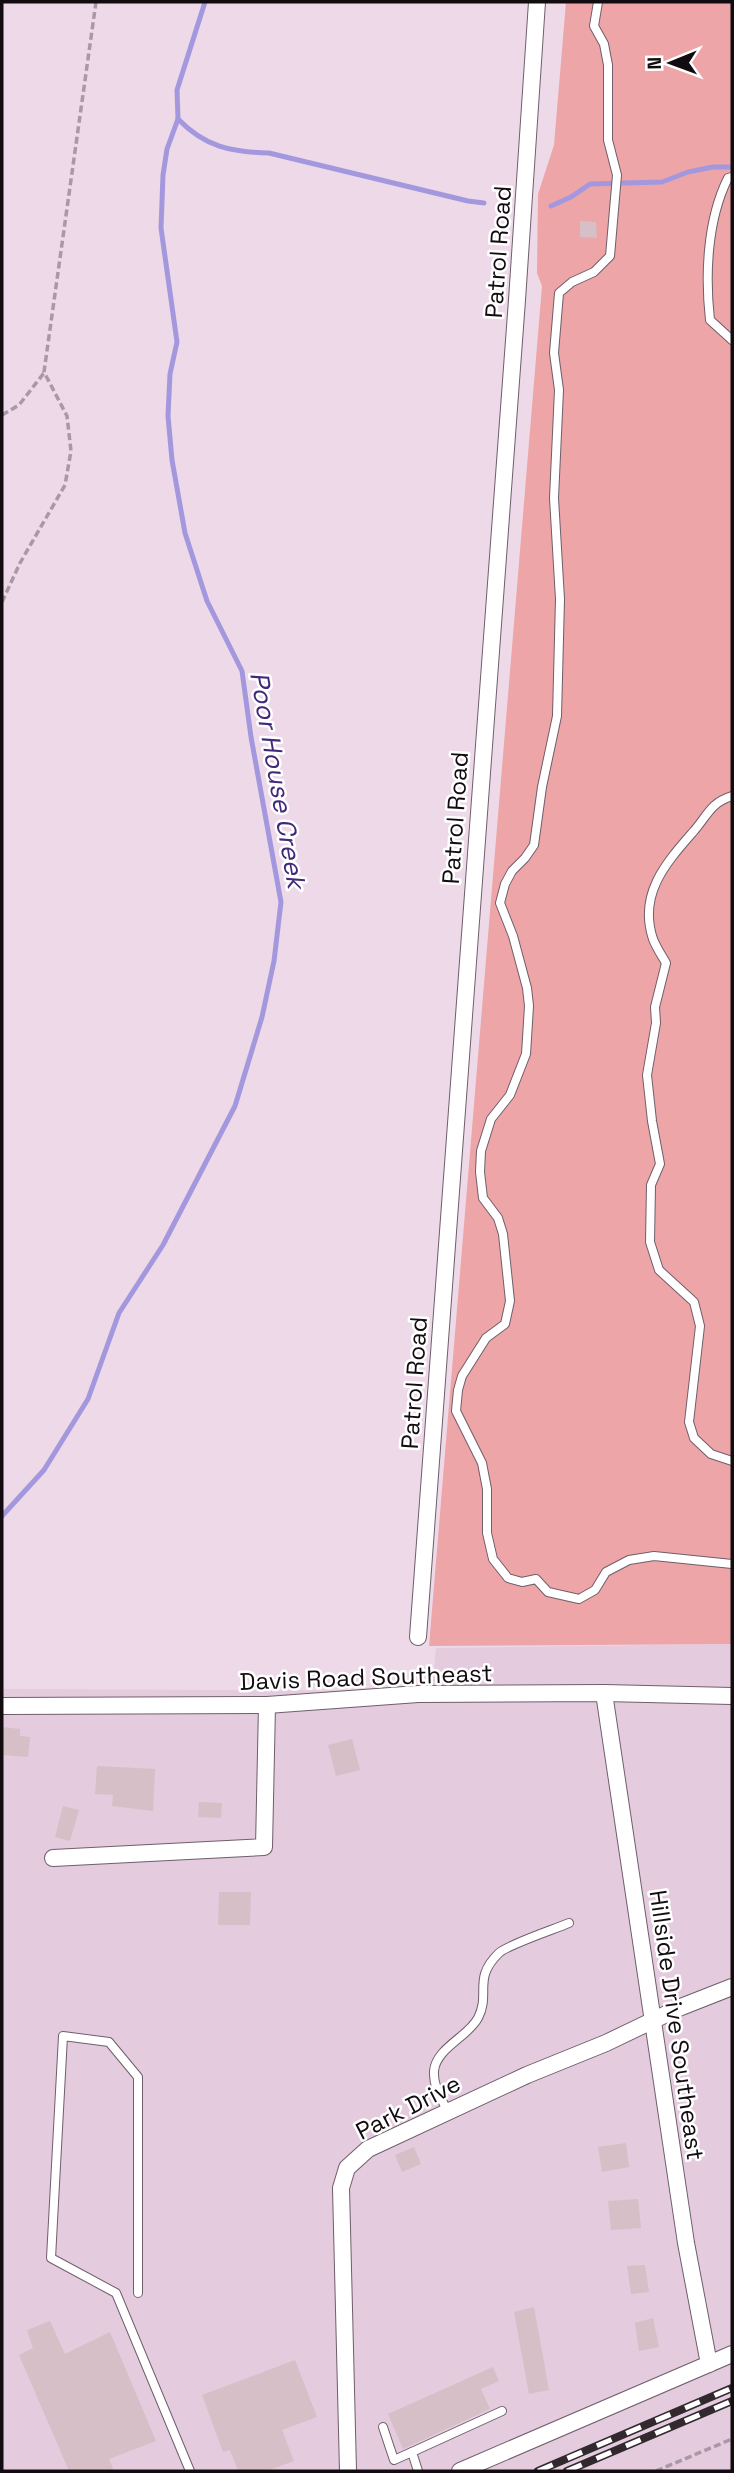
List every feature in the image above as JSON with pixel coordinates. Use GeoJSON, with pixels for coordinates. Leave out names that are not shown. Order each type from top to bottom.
{"type":"FeatureCollection","features":[{"type":"Feature","properties":{"kind":"street","name":"Patrol Road"},"geometry":{"type":"LineString","coordinates":[[418,1637],[537,2]]}},
{"type":"Feature","properties":{"kind":"street","name":"Davis Road Southeast"},"geometry":{"type":"LineString","coordinates":[[2,1706],[267,1705],[418,1694],[604,1693],[732,1696]]}},
{"type":"Feature","properties":{"kind":"street","name":"Hillside Drive Southeast"},"geometry":{"type":"LineString","coordinates":[[604,1693],[686,2243],[709,2364]]}},
{"type":"Feature","properties":{"kind":"street"},"geometry":{"type":"LineString","coordinates":[[54,1858],[264,1847],[267,1705]]}},
{"type":"Feature","properties":{"kind":"street","name":"Park Drive"},"geometry":{"type":"LineString","coordinates":[[348,2471],[341,2188],[347,2168],[368,2149],[527,2075],[732,1987]]}},
{"type":"Feature","properties":{"kind":"street"},"geometry":{"type":"LineString","coordinates":[[460,2471],[732,2354]]}},
{"type":"Feature","properties":{"kind":"lane"},"geometry":{"type":"LineString","coordinates":[[598,2],[594,26],[604,44],[608,65],[608,140],[617,175],[610,256],[594,272],[572,282],[558,293],[554,353],[559,390],[554,498],[555,551],[560,599],[556,716],[534,845],[512,870],[500,903],[513,936],[527,988],[529,1006],[526,1054],[510,1095],[491,1119],[481,1151],[483,1198],[498,1218],[510,1301],[505,1324],[486,1338],[462,1376],[456,1411],[482,1464],[487,1489],[487,1533],[493,1559],[508,1578],[522,1582],[536,1579],[548,1592],[579,1599],[595,1590],[606,1572],[629,1560],[654,1556],[732,1564]]}},
{"type":"Feature","properties":{"kind":"lane"},"geometry":{"type":"LineString","coordinates":[[732,177],[728,178],[718,198],[706,287],[710,320],[732,340]]}},
{"type":"Feature","properties":{"kind":"lane"},"geometry":{"type":"LineString","coordinates":[[732,796],[718,801],[668,860],[653,888],[649,916],[653,940],[666,963],[655,1007],[656,1023],[648,1075],[652,1121],[660,1164],[651,1185],[650,1242],[659,1270],[694,1303],[700,1326],[689,1422],[694,1438],[711,1454],[732,1461]]}},
{"type":"Feature","properties":{"kind":"lane"},"geometry":{"type":"LineString","coordinates":[[448,2112],[435,2086],[434,2068],[442,2054],[477,2019],[483,2004],[482,1977],[500,1952],[569,1923]]}},
{"type":"Feature","properties":{"kind":"lane"},"geometry":{"type":"LineString","coordinates":[[138,2293],[138,2077],[109,2042],[63,2036],[51,2258],[116,2293],[190,2471]]}},
{"type":"Feature","properties":{"kind":"lane"},"geometry":{"type":"LineString","coordinates":[[383,2427],[394,2460],[502,2411]]}},
{"type":"Feature","properties":{"kind":"lane"},"geometry":{"type":"LineString","coordinates":[[412,2452],[418,2471]]}},
{"type":"Feature","properties":{"kind":"path"},"geometry":{"type":"LineString","coordinates":[[2,415],[19,405],[44,372],[96,2]]}},
{"type":"Feature","properties":{"kind":"path"},"geometry":{"type":"LineString","coordinates":[[2,602],[20,563],[65,485],[71,451],[67,416],[44,372]]}},
{"type":"Feature","properties":{"kind":"path"},"geometry":{"type":"LineString","coordinates":[[656,2471],[732,2438]]}},
{"type":"Feature","properties":{"kind":"shaded area"},"geometry":{"type":"Polygon","coordinates":[[[566,2],[732,2],[732,1644],[429,1646],[542,286],[537,273],[538,194],[554,145],[566,2]]]}},
{"type":"Feature","properties":{"kind":"shaded area"},"geometry":{"type":"Polygon","coordinates":[[[732,1644],[732,2471],[2,2471],[2,1689],[432,1691],[436,1648],[732,1644]]]}},
{"type":"Feature","properties":{"kind":"building"},"geometry":{"type":"Polygon","coordinates":[[[580,221],[596,222],[597,238],[580,237],[580,221]]]}},
{"type":"Feature","properties":{"kind":"building"},"geometry":{"type":"Polygon","coordinates":[[[2,1727],[20,1729],[20,1736],[30,1737],[28,1757],[2,1755],[2,1727]]]}},
{"type":"Feature","properties":{"kind":"building"},"geometry":{"type":"Polygon","coordinates":[[[352,1739],[360,1770],[336,1776],[328,1745],[352,1739]]]}},
{"type":"Feature","properties":{"kind":"building"},"geometry":{"type":"Polygon","coordinates":[[[97,1766],[155,1769],[153,1811],[112,1806],[113,1795],[95,1794],[97,1766]]]}},
{"type":"Feature","properties":{"kind":"building"},"geometry":{"type":"Polygon","coordinates":[[[199,1802],[222,1803],[221,1818],[198,1817],[199,1802]]]}},
{"type":"Feature","properties":{"kind":"building"},"geometry":{"type":"Polygon","coordinates":[[[63,1806],[79,1810],[70,1841],[55,1837],[63,1806]]]}},
{"type":"Feature","properties":{"kind":"building"},"geometry":{"type":"Polygon","coordinates":[[[219,1892],[251,1892],[250,1925],[218,1925],[219,1892]]]}},
{"type":"Feature","properties":{"kind":"building"},"geometry":{"type":"Polygon","coordinates":[[[626,2143],[629,2167],[602,2172],[598,2147],[626,2143]]]}},
{"type":"Feature","properties":{"kind":"building"},"geometry":{"type":"Polygon","coordinates":[[[414,2147],[421,2164],[402,2172],[395,2155],[414,2147]]]}},
{"type":"Feature","properties":{"kind":"building"},"geometry":{"type":"Polygon","coordinates":[[[638,2199],[641,2228],[611,2230],[608,2201],[638,2199]]]}},
{"type":"Feature","properties":{"kind":"building"},"geometry":{"type":"Polygon","coordinates":[[[645,2265],[649,2292],[631,2294],[627,2266],[645,2265]]]}},
{"type":"Feature","properties":{"kind":"building"},"geometry":{"type":"Polygon","coordinates":[[[534,2307],[549,2390],[529,2394],[514,2312],[534,2307]]]}},
{"type":"Feature","properties":{"kind":"building"},"geometry":{"type":"Polygon","coordinates":[[[653,2318],[659,2347],[639,2351],[635,2323],[653,2318]]]}},
{"type":"Feature","properties":{"kind":"building"},"geometry":{"type":"Polygon","coordinates":[[[50,2321],[65,2354],[110,2332],[156,2441],[109,2459],[114,2471],[69,2471],[19,2355],[33,2348],[27,2330],[50,2321]]]}},
{"type":"Feature","properties":{"kind":"building"},"geometry":{"type":"Polygon","coordinates":[[[295,2360],[317,2417],[282,2430],[294,2461],[267,2471],[238,2471],[230,2450],[223,2452],[202,2395],[295,2360]]]}},
{"type":"Feature","properties":{"kind":"building"},"geometry":{"type":"Polygon","coordinates":[[[493,2367],[499,2381],[481,2389],[490,2409],[403,2449],[388,2414],[493,2367]]]}},
{"type":"Feature","properties":{"kind":"waterway","name":"Poor House Creek"},"geometry":{"type":"LineString","coordinates":[[2,1516],[44,1470],[88,1399],[119,1313],[163,1245],[235,1106],[262,1017],[274,961],[281,902],[251,737],[242,671],[207,601],[185,533],[172,460],[168,416],[170,374],[177,342],[161,228],[163,175],[167,149],[178,119],[177,90],[205,2]]}},
{"type":"Feature","properties":{"kind":"waterway"},"geometry":{"type":"LineString","coordinates":[[178,119],[198,136],[219,146],[269,153],[484,203]]}},
{"type":"Feature","properties":{"kind":"waterway"},"geometry":{"type":"LineString","coordinates":[[551,206],[590,184],[662,182],[688,172],[713,167],[732,167]]}},
{"type":"Feature","properties":{"kind":"railway"},"geometry":{"type":"LineString","coordinates":[[538,2471],[732,2388]]}},
{"type":"Feature","properties":{"kind":"railway"},"geometry":{"type":"LineString","coordinates":[[567,2471],[732,2401]]}}]}
